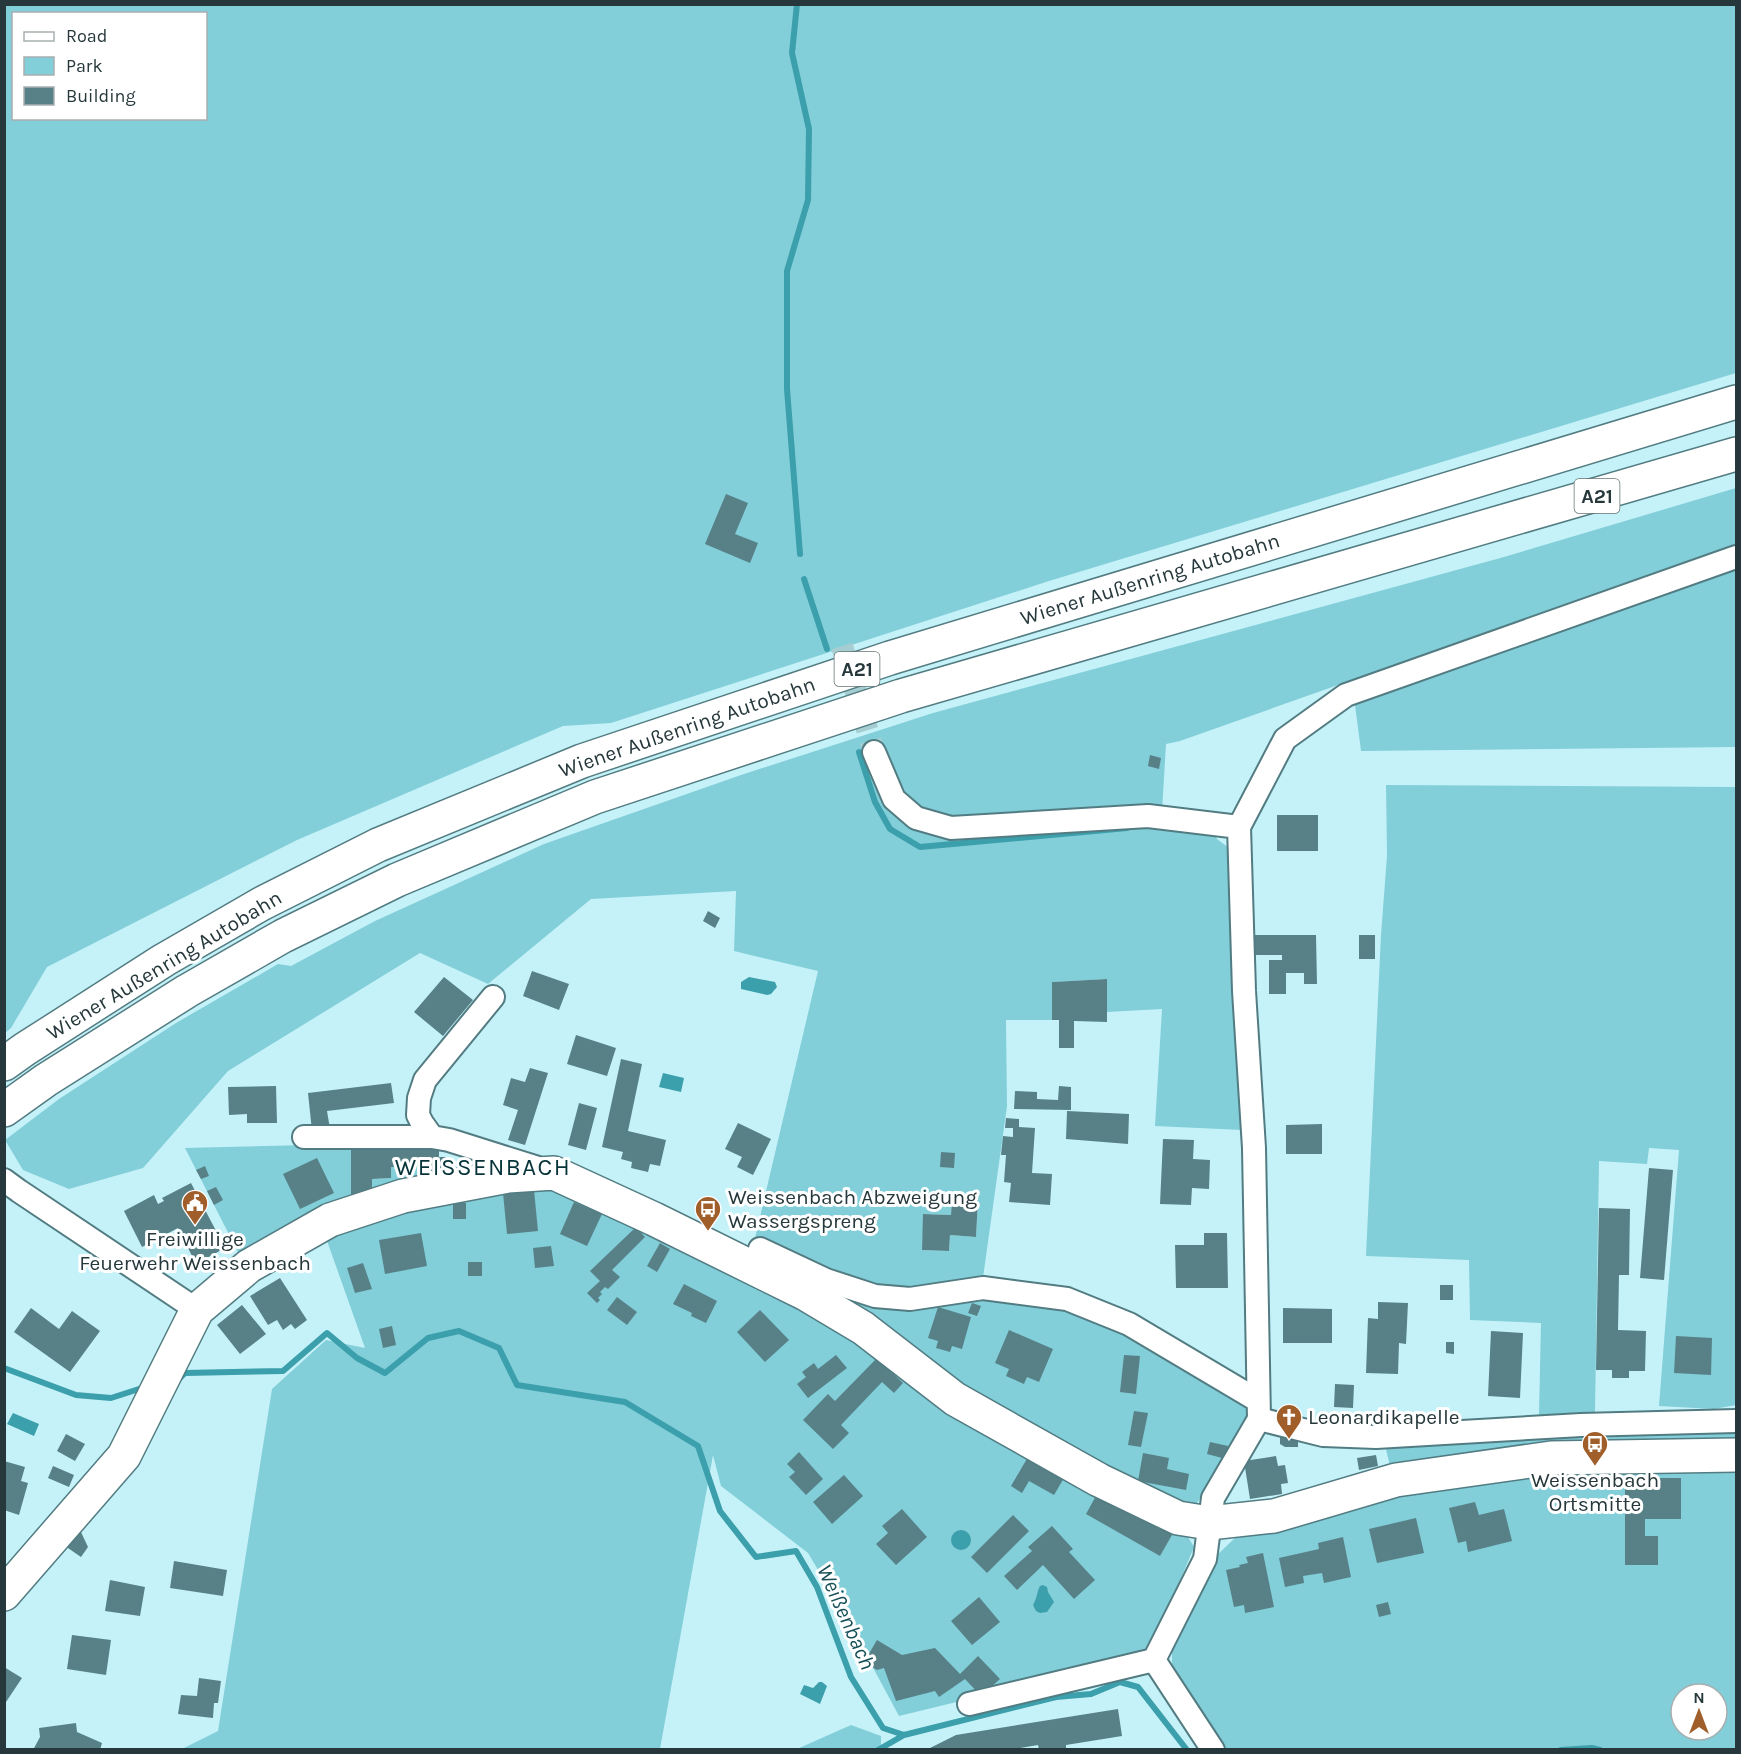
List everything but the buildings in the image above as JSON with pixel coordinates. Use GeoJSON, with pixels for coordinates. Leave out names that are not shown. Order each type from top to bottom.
{"type":"FeatureCollection","features":[{"type":"Feature","properties":{"kind":"main road","name":"Wiener Außenring Autobahn"},"geometry":{"type":"LineString","coordinates":[[15,1056],[164,960],[261,904],[378,845],[582,761],[890,658],[1737,402]]}},
{"type":"Feature","properties":{"kind":"main road","name":"Wiener Außenring Autobahn"},"geometry":{"type":"LineString","coordinates":[[4,1110],[45,1080],[187,991],[283,936],[397,880],[595,797],[901,696],[1737,454]]}},
{"type":"Feature","properties":{"kind":"main road"},"geometry":{"type":"LineString","coordinates":[[4,1594],[124,1456],[197,1310],[249,1266],[330,1220],[404,1196],[508,1176],[554,1173],[654,1219],[806,1294],[863,1328],[955,1400],[1089,1474],[1178,1518],[1209,1523],[1274,1516],[1396,1480],[1551,1458],[1737,1455]]}},
{"type":"Feature","properties":{"kind":"street"},"geometry":{"type":"LineString","coordinates":[[1154,1660],[1205,1558],[1213,1498],[1258,1410],[1254,1148],[1244,992],[1239,828],[1285,739],[1346,695],[1737,557]]}},
{"type":"Feature","properties":{"kind":"street"},"geometry":{"type":"LineString","coordinates":[[874,752],[894,799],[916,818],[951,828],[1148,816],[1239,828]]}},
{"type":"Feature","properties":{"kind":"street"},"geometry":{"type":"LineString","coordinates":[[440,1138],[422,1123],[418,1115],[419,1098],[425,1080],[493,997]]}},
{"type":"Feature","properties":{"kind":"street"},"geometry":{"type":"LineString","coordinates":[[304,1137],[440,1138],[554,1173]]}},
{"type":"Feature","properties":{"kind":"street"},"geometry":{"type":"LineString","coordinates":[[4,1180],[197,1310]]}},
{"type":"Feature","properties":{"kind":"street"},"geometry":{"type":"LineString","coordinates":[[760,1249],[826,1280],[875,1296],[910,1299],[983,1288],[1067,1299],[1129,1324],[1258,1410],[1323,1435],[1376,1437],[1581,1425],[1736,1422]]}},
{"type":"Feature","properties":{"kind":"street"},"geometry":{"type":"LineString","coordinates":[[969,1704],[1154,1660]]}},
{"type":"Feature","properties":{"kind":"street"},"geometry":{"type":"LineString","coordinates":[[1154,1660],[1213,1749]]}},
{"type":"Feature","properties":{"kind":"green space"},"geometry":{"type":"Polygon","coordinates":[[[4,5],[1736,5],[1736,373],[1049,581],[611,723],[563,726],[297,840],[47,967],[11,1028],[5,1033],[4,5]]]}},
{"type":"Feature","properties":{"kind":"green space"},"geometry":{"type":"Polygon","coordinates":[[[1736,488],[1736,747],[1361,751],[1355,705],[1355,679],[1166,744],[1162,811],[910,824],[1176,823],[1214,834],[1229,848],[1242,1130],[1155,1126],[1162,1009],[1107,1012],[1107,979],[1052,982],[1052,1020],[1006,1020],[1007,1106],[981,1292],[1059,1304],[1129,1332],[1247,1406],[1248,1420],[1226,1460],[1195,1506],[1121,1477],[1054,1441],[751,1255],[818,971],[734,951],[736,891],[591,899],[488,984],[420,953],[228,1071],[143,1168],[69,1189],[23,1170],[5,1140],[59,1099],[176,1023],[278,964],[291,966],[375,921],[544,844],[741,775],[933,713],[1504,557],[1736,488]],[[952,1198],[951,1215],[924,1214],[922,1250],[949,1251],[950,1235],[976,1237],[978,1200],[952,1198]]]}},
{"type":"Feature","properties":{"kind":"green space"},"geometry":{"type":"Polygon","coordinates":[[[1386,785],[1736,787],[1736,1405],[1714,1409],[1659,1406],[1679,1150],[1649,1148],[1647,1164],[1599,1161],[1595,1412],[1539,1415],[1541,1323],[1470,1320],[1469,1260],[1366,1256],[1381,935],[1387,856],[1386,785]]]}},
{"type":"Feature","properties":{"kind":"green space"},"geometry":{"type":"Polygon","coordinates":[[[351,1144],[351,1196],[241,1258],[185,1148],[351,1144]]]}},
{"type":"Feature","properties":{"kind":"green space"},"geometry":{"type":"Polygon","coordinates":[[[391,1167],[424,1167],[424,1182],[372,1191],[372,1179],[391,1178],[391,1167]]]}},
{"type":"Feature","properties":{"kind":"green space"},"geometry":{"type":"Polygon","coordinates":[[[550,1188],[793,1298],[1185,1532],[1194,1547],[1151,1651],[899,1716],[842,1610],[808,1553],[721,1486],[713,1455],[660,1749],[180,1750],[218,1731],[272,1389],[326,1340],[365,1348],[326,1238],[444,1199],[550,1188]]]}},
{"type":"Feature","properties":{"kind":"green space"},"geometry":{"type":"Polygon","coordinates":[[[1724,1428],[1736,1434],[1736,1446],[1391,1470],[1385,1445],[1724,1428]]]}},
{"type":"Feature","properties":{"kind":"green space"},"geometry":{"type":"Polygon","coordinates":[[[1736,1467],[1736,1749],[1222,1749],[1172,1670],[1172,1651],[1216,1556],[1235,1538],[1419,1492],[1506,1473],[1736,1467]]]}},
{"type":"Feature","properties":{"kind":"green space"},"geometry":{"type":"Polygon","coordinates":[[[851,1725],[881,1736],[881,1749],[797,1749],[851,1725]]]}},
{"type":"Feature","properties":{"kind":"shaded area"},"geometry":{"type":"Polygon","coordinates":[[[749,977],[775,982],[777,987],[767,995],[741,989],[741,982],[749,977]]]}},
{"type":"Feature","properties":{"kind":"shaded area"},"geometry":{"type":"Polygon","coordinates":[[[663,1073],[684,1078],[681,1092],[659,1087],[663,1073]]]}},
{"type":"Feature","properties":{"kind":"shaded area"},"geometry":{"type":"Polygon","coordinates":[[[13,1413],[39,1424],[34,1436],[7,1424],[13,1413]]]}},
{"type":"Feature","properties":{"kind":"shaded area"},"geometry":{"type":"Polygon","coordinates":[[[957,1530],[965,1530],[971,1536],[971,1544],[965,1550],[957,1550],[951,1544],[951,1536],[957,1530]]]}},
{"type":"Feature","properties":{"kind":"shaded area"},"geometry":{"type":"Polygon","coordinates":[[[1040,1586],[1047,1587],[1054,1602],[1047,1612],[1040,1613],[1033,1605],[1040,1586]]]}},
{"type":"Feature","properties":{"kind":"shaded area"},"geometry":{"type":"Polygon","coordinates":[[[819,1682],[827,1686],[820,1704],[800,1694],[804,1685],[813,1688],[819,1682]]]}},
{"type":"Feature","properties":{"kind":"waterway"},"geometry":{"type":"LineString","coordinates":[[797,4],[792,53],[809,129],[808,200],[787,271],[787,389],[800,554]]}},
{"type":"Feature","properties":{"kind":"waterway"},"geometry":{"type":"LineString","coordinates":[[804,579],[827,649]]}},
{"type":"Feature","properties":{"kind":"waterway"},"geometry":{"type":"LineString","coordinates":[[859,752],[875,802],[890,829],[920,847],[1127,828]]}},
{"type":"Feature","properties":{"kind":"waterway","name":"Weißenbach"},"geometry":{"type":"LineString","coordinates":[[177,1381],[185,1373],[283,1371],[327,1333],[357,1358],[385,1373],[428,1338],[459,1331],[499,1348],[517,1385],[625,1402],[698,1446],[720,1511],[756,1557],[796,1551],[817,1587],[851,1677],[883,1728],[904,1735],[1056,1697],[1091,1694],[1120,1682],[1138,1687],[1187,1750]]}},
{"type":"Feature","properties":{"kind":"waterway","name":"Weißenbach"},"geometry":{"type":"LineString","coordinates":[[4,1368],[76,1395],[111,1398],[142,1388]]}},
{"type":"Feature","properties":{"kind":"waterway"},"geometry":{"type":"LineString","coordinates":[[878,1750],[904,1735]]}},
{"type":"Feature","properties":{"kind":"waterway","name":"Weißenbach"},"geometry":{"type":"LineString","coordinates":[[1561,1750],[1592,1748],[1600,1750]]}},
{"type":"Feature","properties":{"kind":"tunnel"},"geometry":{"type":"LineString","coordinates":[[842,646],[874,752]]}},
{"type":"Feature","properties":{"kind":"place","name":"Freiwillige Feuerwehr Weissenbach"},"geometry":{"type":"Point","coordinates":[195,1226]}},
{"type":"Feature","properties":{"kind":"place","name":"Weissenbach Abzweigung Wassergspreng"},"geometry":{"type":"Point","coordinates":[708,1232]}},
{"type":"Feature","properties":{"kind":"place","name":"Leonardikapelle"},"geometry":{"type":"Point","coordinates":[1289,1440]}},
{"type":"Feature","properties":{"kind":"place","name":"Weissenbach Ortsmitte"},"geometry":{"type":"Point","coordinates":[1595,1467]}},
{"type":"Feature","properties":{"kind":"district","name":"WEISSENBACH"},"geometry":{"type":"Point","coordinates":[483,1167]}}]}
